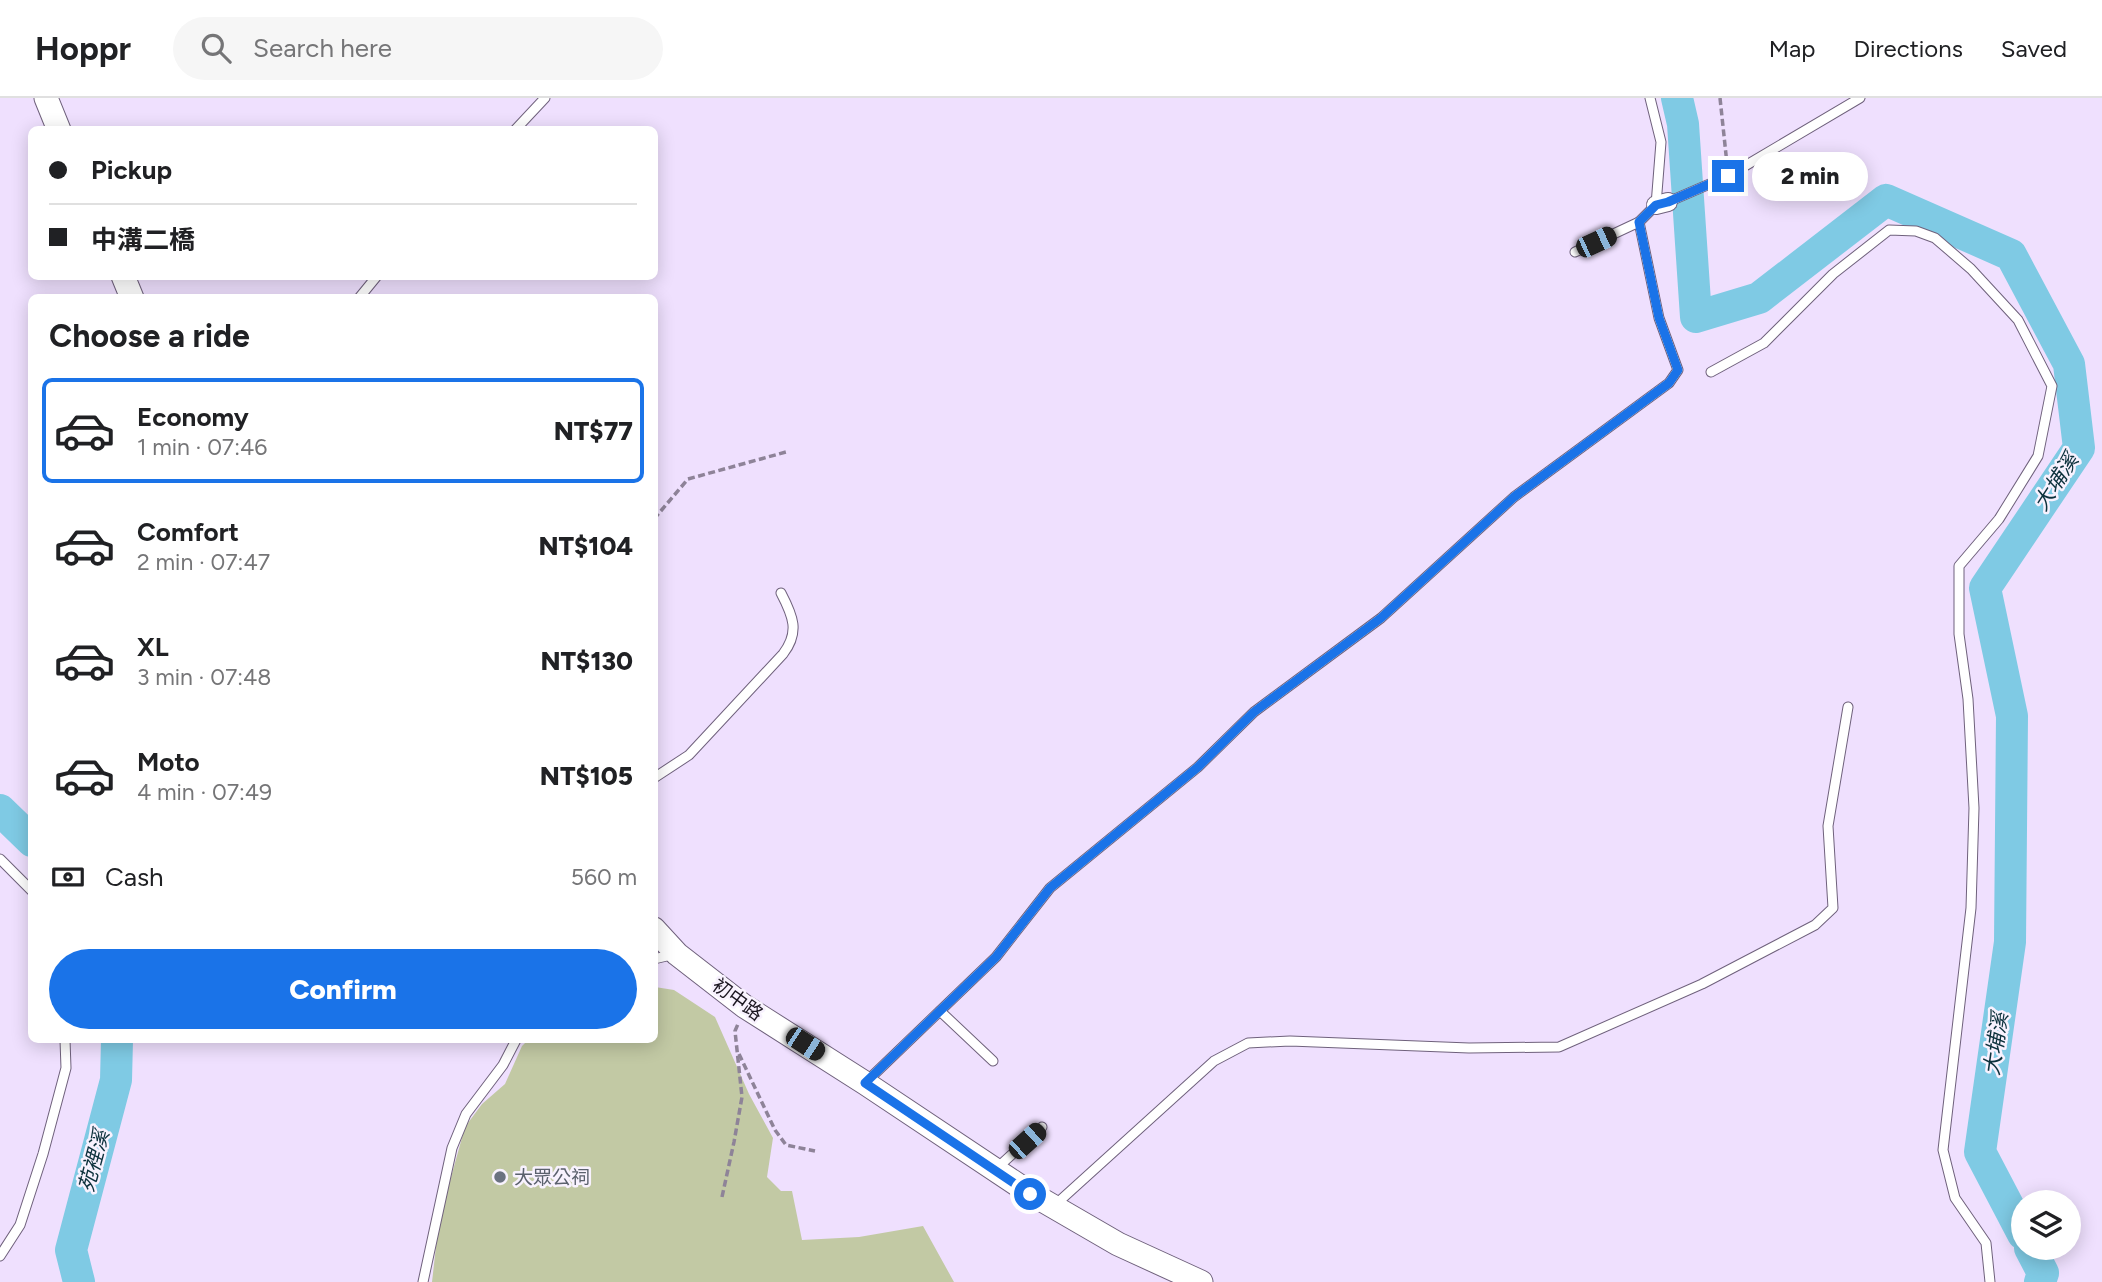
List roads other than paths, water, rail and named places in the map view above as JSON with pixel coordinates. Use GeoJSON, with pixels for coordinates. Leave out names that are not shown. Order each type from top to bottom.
{"type":"FeatureCollection","features":[{"type":"Feature","properties":{"kind":"street"},"geometry":{"type":"LineString","coordinates":[[46,98],[57,126]]}},
{"type":"Feature","properties":{"kind":"street","name":"初中路"},"geometry":{"type":"LineString","coordinates":[[658,933],[677,954],[744,1006],[865,1083],[1030,1194],[1118,1244],[1201,1282]]}},
{"type":"Feature","properties":{"kind":"lane"},"geometry":{"type":"LineString","coordinates":[[519,126],[545,98]]}},
{"type":"Feature","properties":{"kind":"lane"},"geometry":{"type":"LineString","coordinates":[[1650,98],[1661,142],[1662,203]]}},
{"type":"Feature","properties":{"kind":"lane"},"geometry":{"type":"LineString","coordinates":[[1574,252],[1639,222],[1662,203],[1728,176],[1860,98]]}},
{"type":"Feature","properties":{"kind":"lane"},"geometry":{"type":"LineString","coordinates":[[865,1083],[996,957],[1050,888],[1198,767],[1254,712],[1381,618],[1514,497],[1669,383],[1678,370],[1659,318],[1639,222]]}},
{"type":"Feature","properties":{"kind":"lane"},"geometry":{"type":"LineString","coordinates":[[1712,372],[1764,343],[1833,274],[1889,230],[1916,231],[1935,238],[1970,269],[2018,320],[2052,386],[2038,456],[1999,519],[1959,566],[1959,634],[1968,698],[1974,808],[1973,846],[1971,908],[1943,1150],[1955,1198],[1986,1242],[1990,1282]]}},
{"type":"Feature","properties":{"kind":"lane"},"geometry":{"type":"LineString","coordinates":[[362,294],[374,280]]}},
{"type":"Feature","properties":{"kind":"lane"},"geometry":{"type":"LineString","coordinates":[[658,775],[689,755],[793,641],[792,615],[781,593]]}},
{"type":"Feature","properties":{"kind":"lane"},"geometry":{"type":"LineString","coordinates":[[1054,1206],[1214,1061],[1248,1043],[1290,1041],[1469,1048],[1559,1047],[1702,984],[1815,925],[1833,908],[1828,826],[1848,707]]}},
{"type":"Feature","properties":{"kind":"lane"},"geometry":{"type":"LineString","coordinates":[[0,859],[28,887]]}},
{"type":"Feature","properties":{"kind":"lane"},"geometry":{"type":"LineString","coordinates":[[658,958],[677,954]]}},
{"type":"Feature","properties":{"kind":"lane"},"geometry":{"type":"LineString","coordinates":[[940,1011],[993,1061]]}},
{"type":"Feature","properties":{"kind":"lane"},"geometry":{"type":"LineString","coordinates":[[0,1256],[20,1226],[43,1154],[66,1068],[65,1043]]}},
{"type":"Feature","properties":{"kind":"lane"},"geometry":{"type":"LineString","coordinates":[[423,1282],[452,1149],[466,1114],[503,1065],[514,1043]]}},
{"type":"Feature","properties":{"kind":"lane"},"geometry":{"type":"LineString","coordinates":[[995,1170],[1042,1127]]}},
{"type":"Feature","properties":{"kind":"waterway","name":"大埔溪"},"geometry":{"type":"LineString","coordinates":[[1677,98],[1683,124],[1696,317],[1759,298],[1886,200],[2011,255],[2069,364],[2079,448],[1985,588],[2012,716],[2010,942],[1980,1152],[2011,1211]]}},
{"type":"Feature","properties":{"kind":"waterway","name":"苑裡溪"},"geometry":{"type":"LineString","coordinates":[[0,810],[28,837]]}},
{"type":"Feature","properties":{"kind":"waterway","name":"苑裡溪"},"geometry":{"type":"LineString","coordinates":[[79,1282],[71,1250],[116,1080],[117,1043]]}},
{"type":"Feature","properties":{"kind":"waterway","name":"大埔溪"},"geometry":{"type":"LineString","coordinates":[[2036,1260],[2043,1273],[2040,1282]]}},
{"type":"Feature","properties":{"kind":"place","name":"大眾公祠"},"geometry":{"type":"Point","coordinates":[500,1177]}}]}
